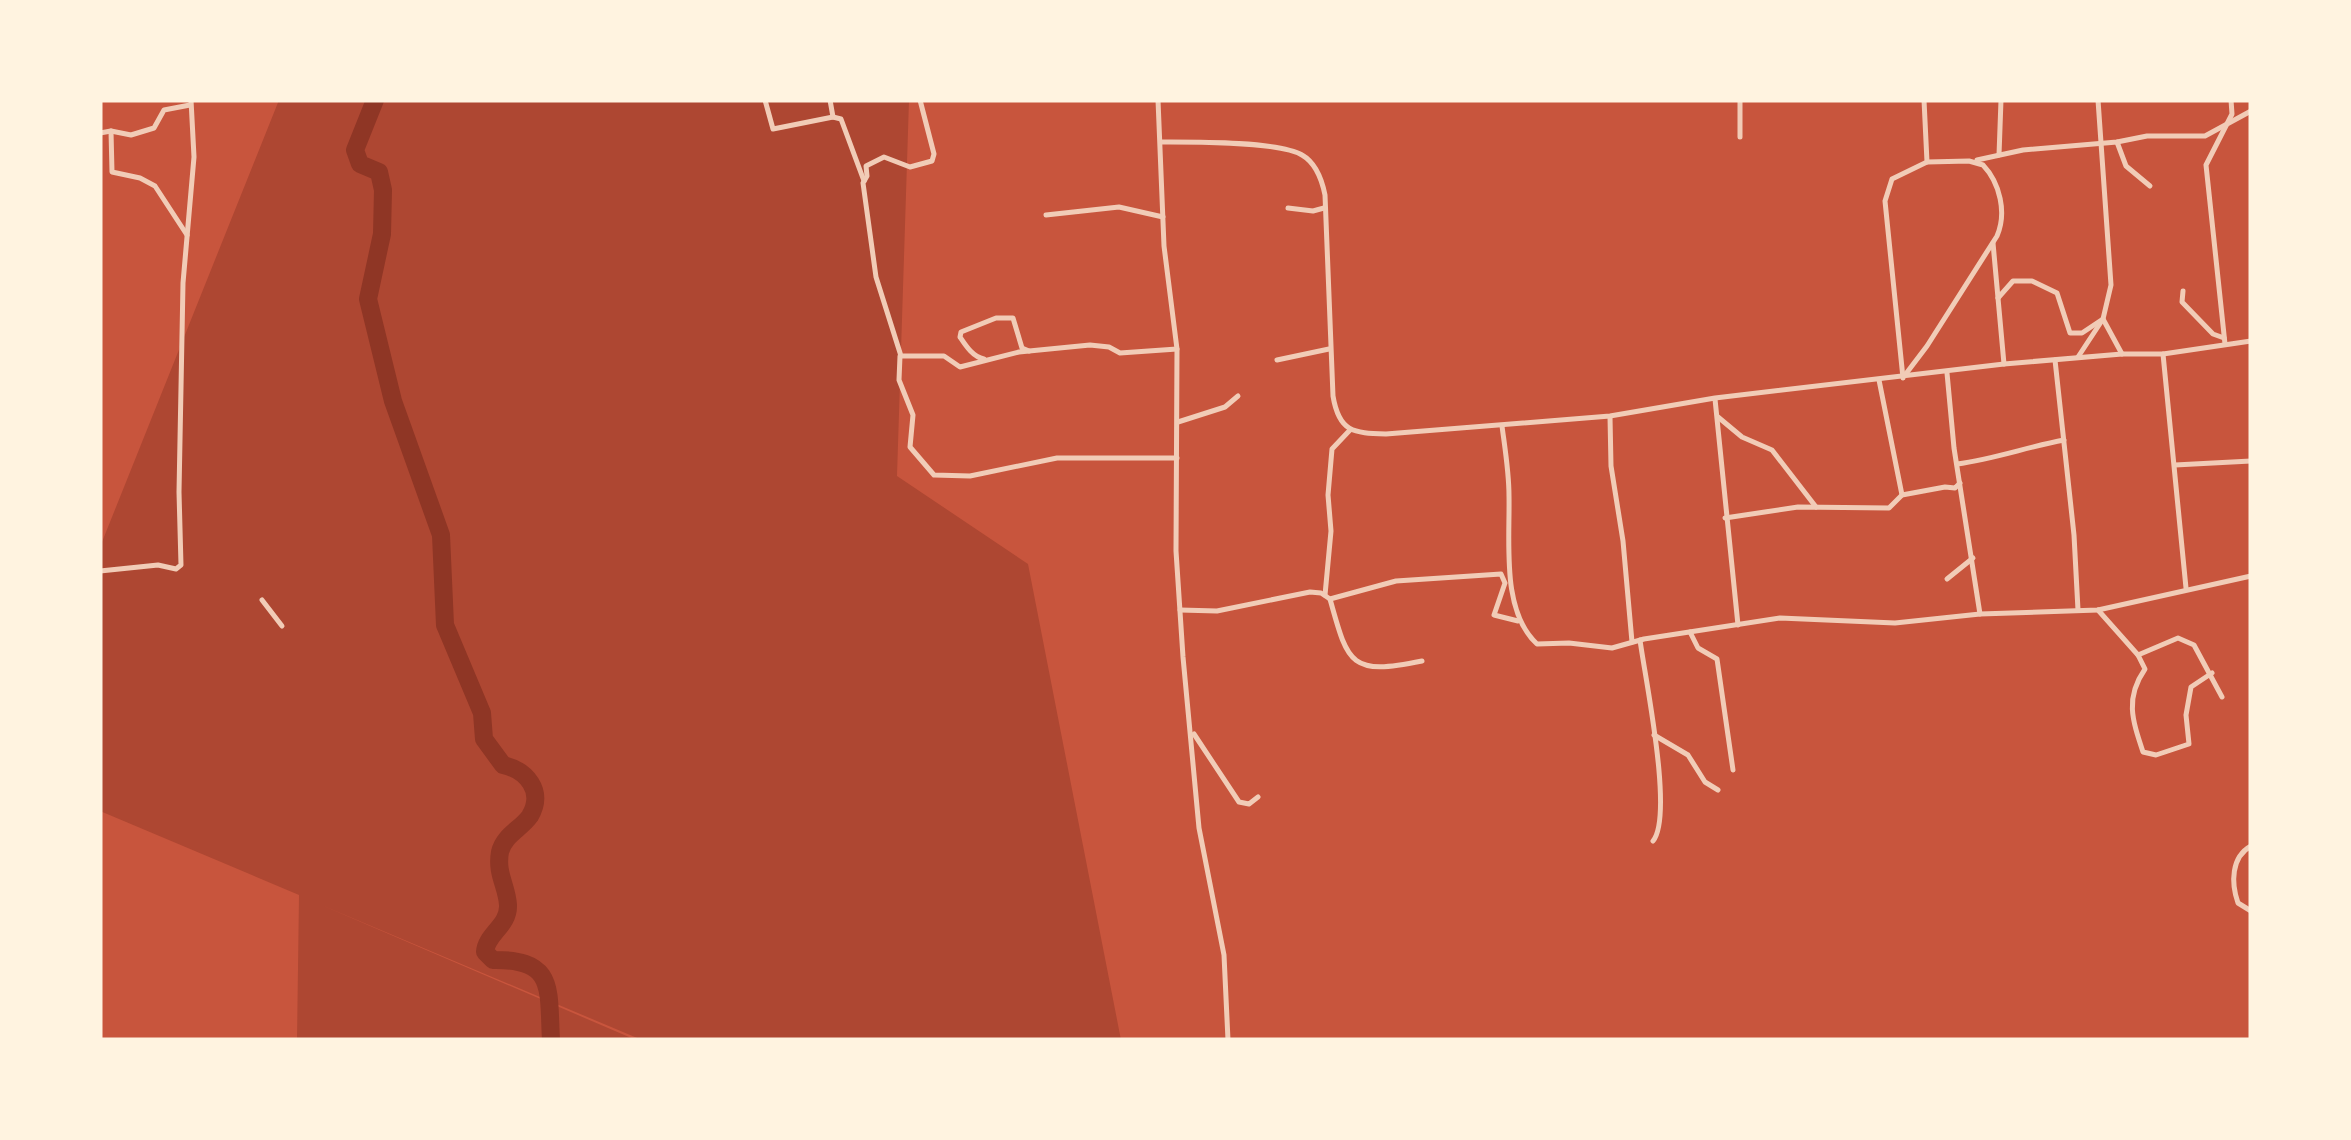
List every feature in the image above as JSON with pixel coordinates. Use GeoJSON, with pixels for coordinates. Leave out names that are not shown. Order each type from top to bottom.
{"type":"FeatureCollection","features":[{"type":"Feature","properties":{"kind":"street"},"geometry":{"type":"LineString","coordinates":[[766,100],[773,129],[832,117],[843,122],[864,182],[876,277],[900,355],[899,380],[914,420],[910,447],[934,475],[970,476],[1058,458],[1178,458]]}},
{"type":"Feature","properties":{"kind":"street"},"geometry":{"type":"LineString","coordinates":[[830,100],[832,117]]}},
{"type":"Feature","properties":{"kind":"street"},"geometry":{"type":"LineString","coordinates":[[864,182],[866,166],[884,157],[910,167],[932,162],[934,154],[920,100]]}},
{"type":"Feature","properties":{"kind":"street"},"geometry":{"type":"LineString","coordinates":[[1158,100],[1168,295],[1177,349],[1176,551],[1180,610],[1200,828],[1224,955],[1228,1040]]}},
{"type":"Feature","properties":{"kind":"street"},"geometry":{"type":"LineString","coordinates":[[1740,100],[1740,136]]}},
{"type":"Feature","properties":{"kind":"street"},"geometry":{"type":"LineString","coordinates":[[1924,100],[1927,162]]}},
{"type":"Feature","properties":{"kind":"street"},"geometry":{"type":"LineString","coordinates":[[1999,155],[2001,100]]}},
{"type":"Feature","properties":{"kind":"street"},"geometry":{"type":"LineString","coordinates":[[2078,357],[2102,320],[2111,272],[2098,100]]}},
{"type":"Feature","properties":{"kind":"street"},"geometry":{"type":"LineString","coordinates":[[2225,341],[2206,165],[2232,114],[2232,100]]}},
{"type":"Feature","properties":{"kind":"street"},"geometry":{"type":"LineString","coordinates":[[100,133],[131,135],[154,128],[164,110],[191,102],[194,158],[187,235],[179,477],[181,565],[176,569],[158,566],[100,571]]}},
{"type":"Feature","properties":{"kind":"street"},"geometry":{"type":"LineString","coordinates":[[1903,378],[1885,193],[1892,179],[1927,162],[1974,161],[2147,136],[2205,136],[2251,110]]}},
{"type":"Feature","properties":{"kind":"street"},"geometry":{"type":"LineString","coordinates":[[111,131],[112,172],[155,186],[187,235]]}},
{"type":"Feature","properties":{"kind":"street"},"geometry":{"type":"LineString","coordinates":[[1162,142],[1242,145],[1298,153],[1317,172],[1326,208],[1335,408],[1339,420],[1350,430],[1386,434],[1610,416],[1715,398],[2004,364],[2162,354],[2225,341],[2251,342]]}},
{"type":"Feature","properties":{"kind":"street"},"geometry":{"type":"LineString","coordinates":[[2117,142],[2126,166],[2150,186]]}},
{"type":"Feature","properties":{"kind":"street"},"geometry":{"type":"LineString","coordinates":[[1903,378],[1993,243],[2002,222],[1998,192],[1988,170],[1974,161]]}},
{"type":"Feature","properties":{"kind":"street"},"geometry":{"type":"LineString","coordinates":[[1046,215],[1119,207],[1164,217]]}},
{"type":"Feature","properties":{"kind":"street"},"geometry":{"type":"LineString","coordinates":[[1288,208],[1326,208]]}},
{"type":"Feature","properties":{"kind":"street"},"geometry":{"type":"LineString","coordinates":[[1993,243],[2004,364]]}},
{"type":"Feature","properties":{"kind":"street"},"geometry":{"type":"LineString","coordinates":[[1998,298],[2011,282],[2032,281],[2057,293],[2064,323],[2074,335],[2102,320]]}},
{"type":"Feature","properties":{"kind":"street"},"geometry":{"type":"LineString","coordinates":[[2183,291],[2182,302],[2225,341]]}},
{"type":"Feature","properties":{"kind":"street"},"geometry":{"type":"LineString","coordinates":[[990,360],[977,358],[960,338],[961,331],[996,318],[1013,318],[1022,348],[1032,352]]}},
{"type":"Feature","properties":{"kind":"street"},"geometry":{"type":"LineString","coordinates":[[2102,320],[2122,354]]}},
{"type":"Feature","properties":{"kind":"street"},"geometry":{"type":"LineString","coordinates":[[900,355],[944,356],[960,368],[1032,352],[1090,345],[1104,346],[1120,354],[1177,349]]}},
{"type":"Feature","properties":{"kind":"street"},"geometry":{"type":"LineString","coordinates":[[1277,360],[1330,349]]}},
{"type":"Feature","properties":{"kind":"street"},"geometry":{"type":"LineString","coordinates":[[2162,354],[2186,588]]}},
{"type":"Feature","properties":{"kind":"street"},"geometry":{"type":"LineString","coordinates":[[2055,360],[2078,610]]}},
{"type":"Feature","properties":{"kind":"street"},"geometry":{"type":"LineString","coordinates":[[1947,372],[1980,614]]}},
{"type":"Feature","properties":{"kind":"street"},"geometry":{"type":"LineString","coordinates":[[1879,379],[1902,495]]}},
{"type":"Feature","properties":{"kind":"street"},"geometry":{"type":"LineString","coordinates":[[1178,422],[1225,407],[1238,396]]}},
{"type":"Feature","properties":{"kind":"street"},"geometry":{"type":"LineString","coordinates":[[1715,398],[1738,625]]}},
{"type":"Feature","properties":{"kind":"street"},"geometry":{"type":"LineString","coordinates":[[1610,416],[1611,466],[1660,775],[1660,833],[1653,842]]}},
{"type":"Feature","properties":{"kind":"street"},"geometry":{"type":"LineString","coordinates":[[1718,417],[1742,438],[1772,450],[1816,508]]}},
{"type":"Feature","properties":{"kind":"street"},"geometry":{"type":"LineString","coordinates":[[1502,426],[1514,597],[1519,619],[1538,644],[1569,642],[1603,648],[1780,618],[1895,623],[1980,614],[2098,610],[2251,576]]}},
{"type":"Feature","properties":{"kind":"street"},"geometry":{"type":"LineString","coordinates":[[1350,430],[1332,448],[1328,495],[1328,597],[1344,649],[1358,662],[1384,669],[1422,661]]}},
{"type":"Feature","properties":{"kind":"street"},"geometry":{"type":"LineString","coordinates":[[1957,464],[2002,458],[2030,446],[2064,440]]}},
{"type":"Feature","properties":{"kind":"street"},"geometry":{"type":"LineString","coordinates":[[2176,465],[2251,461]]}},
{"type":"Feature","properties":{"kind":"street"},"geometry":{"type":"LineString","coordinates":[[1725,518],[1816,508],[1889,508],[1902,495],[1955,488],[1960,483]]}},
{"type":"Feature","properties":{"kind":"street"},"geometry":{"type":"LineString","coordinates":[[1946,579],[1973,558]]}},
{"type":"Feature","properties":{"kind":"street"},"geometry":{"type":"LineString","coordinates":[[1180,610],[1218,611],[1310,592],[1328,597],[1396,582],[1501,574],[1505,582],[1494,616],[1523,622]]}},
{"type":"Feature","properties":{"kind":"street"},"geometry":{"type":"LineString","coordinates":[[262,600],[282,626]]}},
{"type":"Feature","properties":{"kind":"street"},"geometry":{"type":"LineString","coordinates":[[2098,610],[2138,655],[2144,669],[2132,688],[2133,722],[2143,752],[2156,755],[2189,744],[2186,716],[2191,688],[2212,673]]}},
{"type":"Feature","properties":{"kind":"street"},"geometry":{"type":"LineString","coordinates":[[1690,632],[1698,648],[1717,659],[1734,770]]}},
{"type":"Feature","properties":{"kind":"street"},"geometry":{"type":"LineString","coordinates":[[2138,655],[2178,638],[2194,645],[2222,696]]}},
{"type":"Feature","properties":{"kind":"street"},"geometry":{"type":"LineString","coordinates":[[1192,732],[1239,802],[1249,804],[1258,797]]}},
{"type":"Feature","properties":{"kind":"street"},"geometry":{"type":"LineString","coordinates":[[1654,735],[1688,755],[1705,782],[1718,790]]}},
{"type":"Feature","properties":{"kind":"street"},"geometry":{"type":"LineString","coordinates":[[2251,846],[2242,850],[2236,860],[2234,882],[2236,901],[2251,912]]}},
{"type":"Feature","properties":{"kind":"shaded area"},"geometry":{"type":"Polygon","coordinates":[[[279,100],[909,100],[897,476],[1028,564],[1121,1040],[642,1040],[319,904],[636,1040],[297,1040],[299,895],[100,811],[100,547],[279,100]]]}},
{"type":"Feature","properties":{"kind":"waterway"},"geometry":{"type":"LineString","coordinates":[[375,100],[355,150],[360,164],[379,172],[383,190],[382,234],[368,299],[393,401],[441,535],[445,625],[482,713],[484,739],[503,765],[526,777],[534,790],[530,816],[505,841],[500,852],[507,912],[485,952],[493,960],[513,961],[538,971],[548,992],[551,1040]]}}]}
